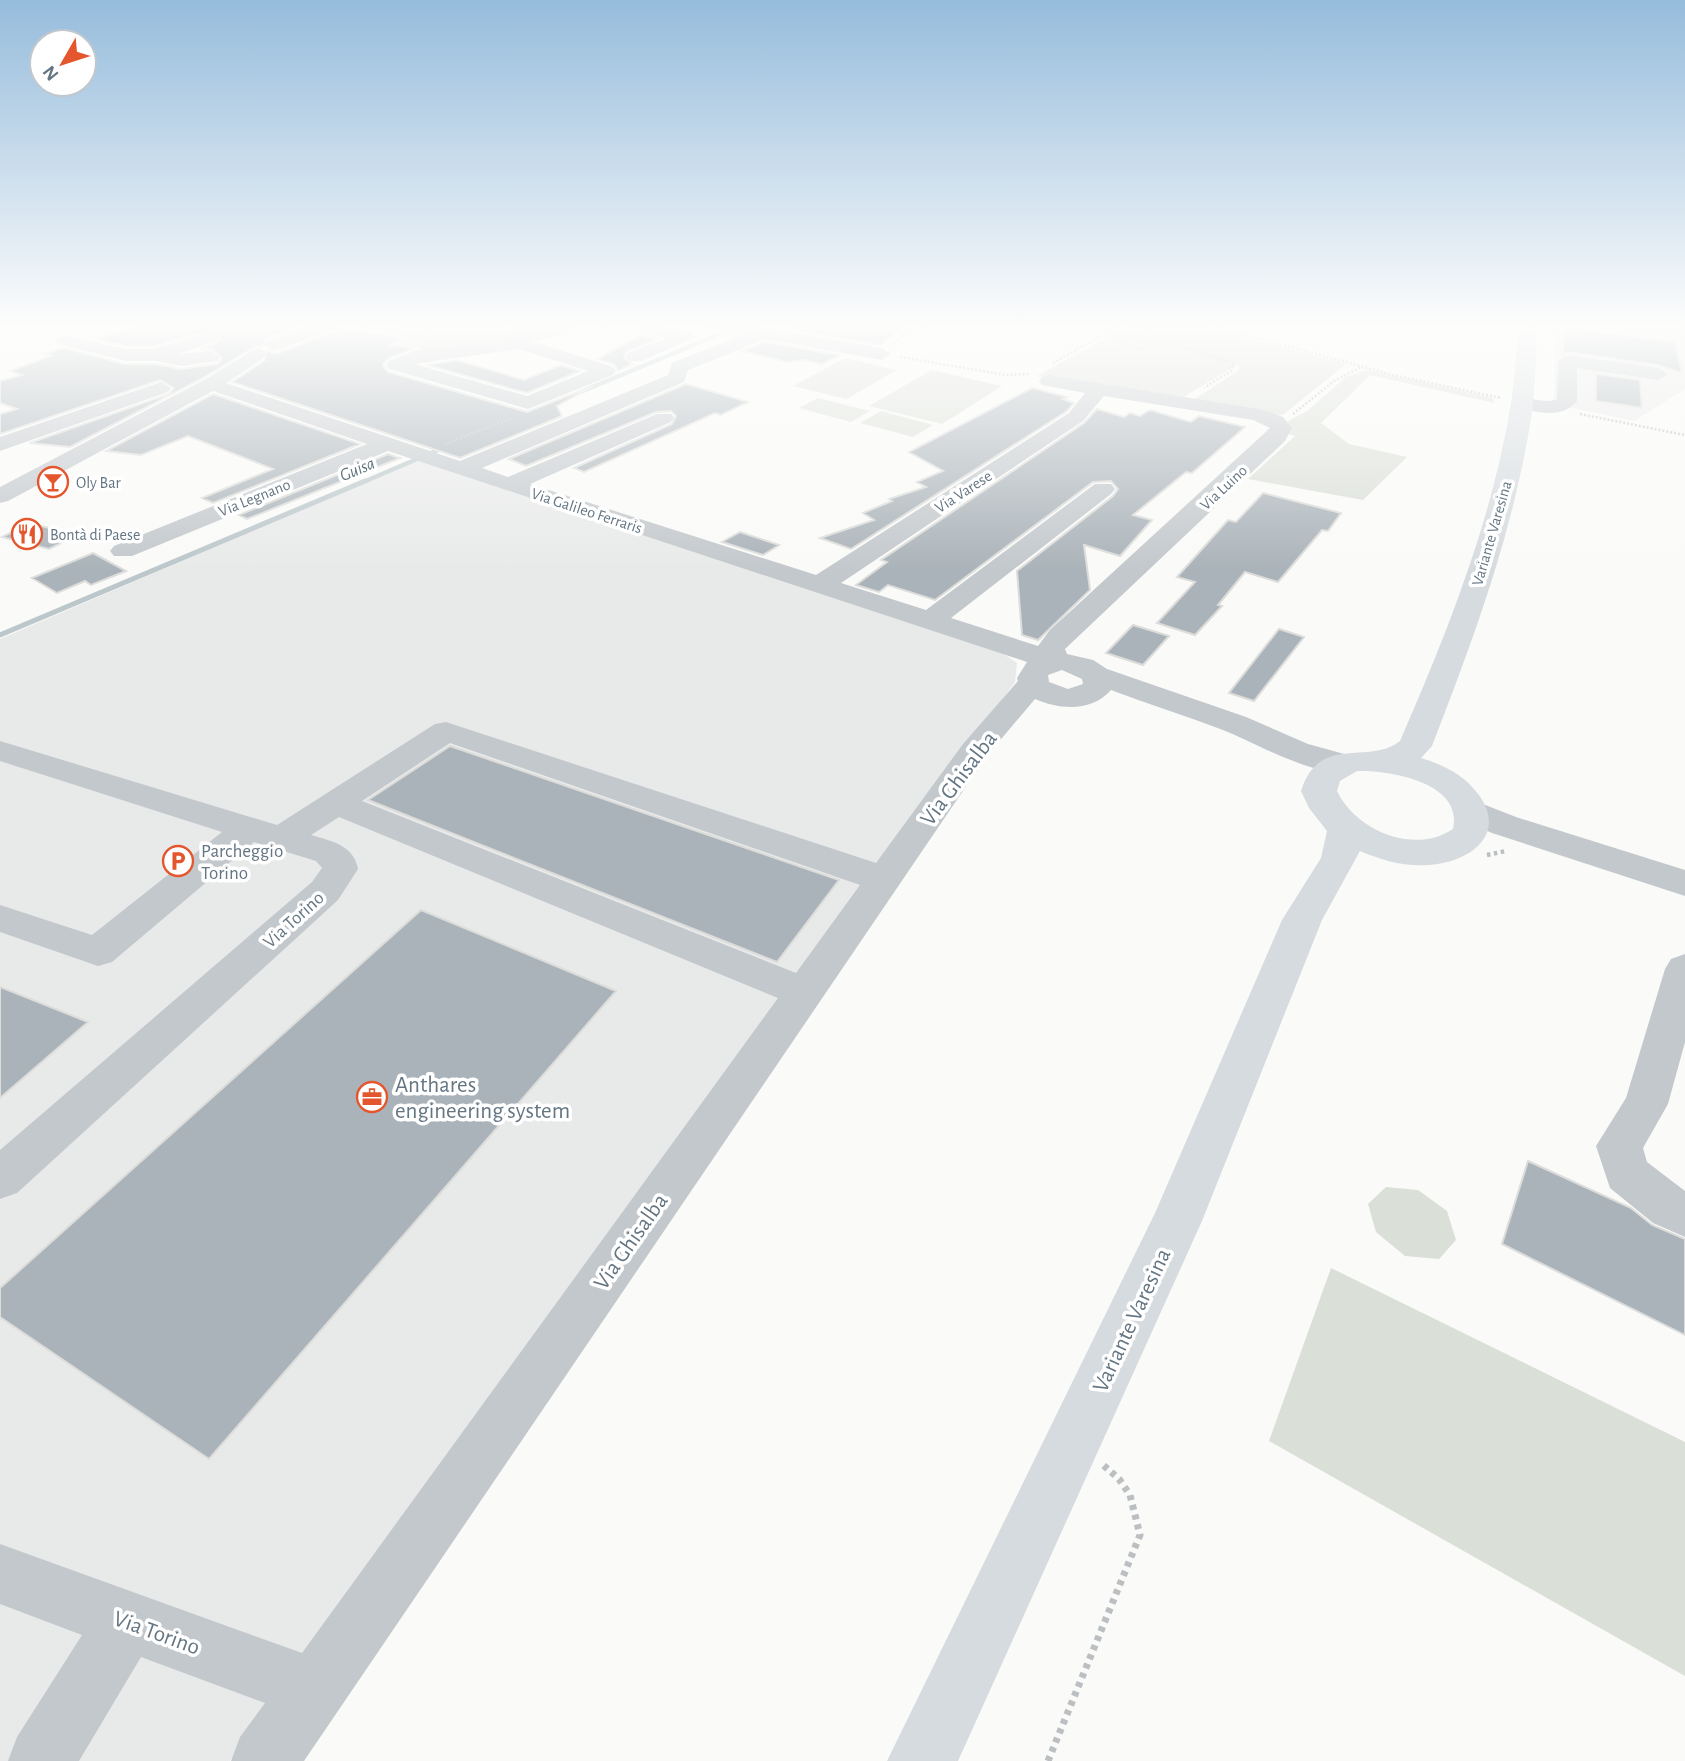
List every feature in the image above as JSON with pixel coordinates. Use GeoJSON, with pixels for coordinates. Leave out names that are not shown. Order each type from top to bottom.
{"type":"FeatureCollection","features":[{"type":"Feature","properties":{"kind":"main road","name":"Variante Varesina"},"geometry":{"type":"LineString","coordinates":[[1332,773],[1404,756],[1415,746],[1422,733],[1467,617],[1503,495],[1521,406]]}},
{"type":"Feature","properties":{"kind":"main road","name":"Variante Varesina"},"geometry":{"type":"LineString","coordinates":[[922,1761],[1177,1221],[1302,920],[1339,852],[1350,863],[1393,849],[1443,849],[1472,836],[1464,800],[1441,780],[1429,763],[1422,733]]}},
{"type":"Feature","properties":{"kind":"main road","name":"Variante Varesina"},"geometry":{"type":"LineString","coordinates":[[1385,761],[1414,768],[1441,780]]}},
{"type":"Feature","properties":{"kind":"main road"},"geometry":{"type":"LineString","coordinates":[[1332,773],[1319,791],[1339,852]]}},
{"type":"Feature","properties":{"kind":"street"},"geometry":{"type":"LineString","coordinates":[[0,444],[108,406]]}},
{"type":"Feature","properties":{"kind":"street"},"geometry":{"type":"LineString","coordinates":[[0,496],[165,406]]}},
{"type":"Feature","properties":{"kind":"street","name":"Via Galileo Ferraris"},"geometry":{"type":"LineString","coordinates":[[294,406],[420,456],[965,632],[1062,676],[1143,700],[1194,711],[1286,747],[1306,761],[1332,773]]}},
{"type":"Feature","properties":{"kind":"street"},"geometry":{"type":"LineString","coordinates":[[461,469],[610,406]]}},
{"type":"Feature","properties":{"kind":"street","name":"Via Varese"},"geometry":{"type":"LineString","coordinates":[[819,585],[1076,417],[1085,406]]}},
{"type":"Feature","properties":{"kind":"street"},"geometry":{"type":"LineString","coordinates":[[1203,406],[1276,421]]}},
{"type":"Feature","properties":{"kind":"street"},"geometry":{"type":"LineString","coordinates":[[1542,406],[1557,406]]}},
{"type":"Feature","properties":{"kind":"street"},"geometry":{"type":"LineString","coordinates":[[509,485],[664,418]]}},
{"type":"Feature","properties":{"kind":"street","name":"Via Luino"},"geometry":{"type":"LineString","coordinates":[[1062,676],[1068,642],[1077,621],[1277,436],[1281,428],[1276,421]]}},
{"type":"Feature","properties":{"kind":"street","name":"Via Legnano"},"geometry":{"type":"LineString","coordinates":[[122,551],[386,444]]}},
{"type":"Feature","properties":{"kind":"street"},"geometry":{"type":"LineString","coordinates":[[930,620],[1103,489]]}},
{"type":"Feature","properties":{"kind":"street","name":"Via Ghisalba"},"geometry":{"type":"LineString","coordinates":[[264,1761],[974,751],[999,724],[1034,704],[1062,676]]}},
{"type":"Feature","properties":{"kind":"street"},"geometry":{"type":"LineString","coordinates":[[0,918],[99,952],[266,833],[336,803],[446,730],[883,879]]}},
{"type":"Feature","properties":{"kind":"street","name":"Via Torino"},"geometry":{"type":"LineString","coordinates":[[0,751],[266,833],[335,857],[340,869],[333,882],[0,1179]]}},
{"type":"Feature","properties":{"kind":"street"},"geometry":{"type":"LineString","coordinates":[[336,803],[805,993]]}},
{"type":"Feature","properties":{"kind":"street"},"geometry":{"type":"LineString","coordinates":[[1472,836],[1504,835],[1533,845],[1685,883]]}},
{"type":"Feature","properties":{"kind":"street"},"geometry":{"type":"LineString","coordinates":[[1685,969],[1646,1104],[1619,1146],[1627,1174],[1670,1209],[1685,1215]]}},
{"type":"Feature","properties":{"kind":"street","name":"Via Torino"},"geometry":{"type":"LineString","coordinates":[[0,1573],[314,1689]]}},
{"type":"Feature","properties":{"kind":"street"},"geometry":{"type":"LineString","coordinates":[[41,1761],[127,1621]]}},
{"type":"Feature","properties":{"kind":"path"},"geometry":{"type":"LineString","coordinates":[[1276,421],[1292,415],[1303,406]]}},
{"type":"Feature","properties":{"kind":"path"},"geometry":{"type":"LineString","coordinates":[[1554,408],[1685,435]]}},
{"type":"Feature","properties":{"kind":"path"},"geometry":{"type":"LineString","coordinates":[[1472,836],[1497,852],[1533,845]]}},
{"type":"Feature","properties":{"kind":"path"},"geometry":{"type":"LineString","coordinates":[[1048,1761],[1140,1535],[1137,1505],[1112,1472],[1073,1444]]}},
{"type":"Feature","properties":{"kind":"shaded area"},"geometry":{"type":"Polygon","coordinates":[[[851,406],[870,411],[851,422],[799,408],[851,406]]]}},
{"type":"Feature","properties":{"kind":"shaded area"},"geometry":{"type":"Polygon","coordinates":[[[870,406],[970,406],[942,424],[870,406]]]}},
{"type":"Feature","properties":{"kind":"shaded area"},"geometry":{"type":"Polygon","coordinates":[[[1221,406],[1294,406],[1284,414],[1275,416],[1221,406]]]}},
{"type":"Feature","properties":{"kind":"shaded area"},"geometry":{"type":"Polygon","coordinates":[[[1313,406],[1338,406],[1321,423],[1349,444],[1407,457],[1363,500],[1248,479],[1295,436],[1285,433],[1285,423],[1313,406]]]}},
{"type":"Feature","properties":{"kind":"shaded area"},"geometry":{"type":"Polygon","coordinates":[[[1564,406],[1658,406],[1634,421],[1564,406]]]}},
{"type":"Feature","properties":{"kind":"shaded area"},"geometry":{"type":"Polygon","coordinates":[[[881,411],[933,425],[913,437],[860,423],[881,411]]]}},
{"type":"Feature","properties":{"kind":"shaded area"},"geometry":{"type":"Polygon","coordinates":[[[423,458],[996,649],[1017,663],[1015,682],[230,1761],[0,1761],[0,639],[423,458]]]}},
{"type":"Feature","properties":{"kind":"shaded area"},"geometry":{"type":"Polygon","coordinates":[[[1386,1187],[1418,1190],[1447,1211],[1456,1240],[1439,1259],[1405,1256],[1376,1232],[1368,1204],[1386,1187]]]}},
{"type":"Feature","properties":{"kind":"shaded area"},"geometry":{"type":"Polygon","coordinates":[[[1331,1268],[1685,1442],[1685,1676],[1269,1441],[1331,1268]]]}},
{"type":"Feature","properties":{"kind":"building"},"geometry":{"type":"Polygon","coordinates":[[[9,406],[82,406],[0,434],[0,414],[17,409],[9,406]]]}},
{"type":"Feature","properties":{"kind":"building"},"geometry":{"type":"Polygon","coordinates":[[[134,406],[149,406],[70,447],[30,443],[134,406]]]}},
{"type":"Feature","properties":{"kind":"building"},"geometry":{"type":"Polygon","coordinates":[[[190,406],[249,406],[360,444],[213,503],[202,498],[273,469],[188,436],[141,455],[106,451],[190,406]]]}},
{"type":"Feature","properties":{"kind":"building"},"geometry":{"type":"Polygon","coordinates":[[[305,406],[507,406],[527,412],[542,406],[557,406],[562,416],[460,458],[305,406]]]}},
{"type":"Feature","properties":{"kind":"building"},"geometry":{"type":"Polygon","coordinates":[[[634,406],[739,406],[721,415],[715,413],[584,472],[574,468],[672,424],[676,416],[671,411],[656,412],[526,466],[509,459],[634,406]]]}},
{"type":"Feature","properties":{"kind":"building"},"geometry":{"type":"Polygon","coordinates":[[[997,406],[1071,406],[851,549],[820,538],[874,520],[863,513],[892,501],[889,499],[926,487],[917,482],[943,471],[909,452],[997,406]]]}},
{"type":"Feature","properties":{"kind":"building"},"geometry":{"type":"Polygon","coordinates":[[[1097,409],[1124,417],[1130,413],[1140,416],[1150,410],[1191,422],[1199,416],[1245,427],[1192,473],[1186,472],[1133,515],[1152,520],[1120,556],[1084,545],[1090,590],[1038,640],[1022,635],[1017,571],[1113,496],[1118,489],[1111,481],[1093,482],[935,600],[888,585],[879,592],[856,585],[887,562],[881,560],[1084,423],[1097,409]]]}},
{"type":"Feature","properties":{"kind":"building"},"geometry":{"type":"Polygon","coordinates":[[[388,454],[400,458],[247,519],[239,515],[388,454]]]}},
{"type":"Feature","properties":{"kind":"building"},"geometry":{"type":"Polygon","coordinates":[[[1263,493],[1341,513],[1328,531],[1322,530],[1278,582],[1245,572],[1218,605],[1222,606],[1195,635],[1157,623],[1195,582],[1177,577],[1228,520],[1236,522],[1263,493]]]}},
{"type":"Feature","properties":{"kind":"building"},"geometry":{"type":"Polygon","coordinates":[[[30,523],[77,535],[49,549],[2,537],[30,523]]]}},
{"type":"Feature","properties":{"kind":"building"},"geometry":{"type":"Polygon","coordinates":[[[740,532],[779,545],[763,555],[722,542],[740,532]]]}},
{"type":"Feature","properties":{"kind":"building"},"geometry":{"type":"Polygon","coordinates":[[[93,553],[126,571],[91,585],[85,581],[57,593],[32,578],[93,553]]]}},
{"type":"Feature","properties":{"kind":"building"},"geometry":{"type":"Polygon","coordinates":[[[1133,625],[1169,636],[1143,665],[1106,653],[1133,625]]]}},
{"type":"Feature","properties":{"kind":"building"},"geometry":{"type":"Polygon","coordinates":[[[1279,629],[1304,637],[1254,701],[1229,693],[1279,629]]]}},
{"type":"Feature","properties":{"kind":"building"},"geometry":{"type":"Polygon","coordinates":[[[450,746],[839,880],[777,962],[368,800],[450,746]]]}},
{"type":"Feature","properties":{"kind":"building"},"geometry":{"type":"Polygon","coordinates":[[[421,910],[616,991],[209,1459],[0,1317],[0,1288],[421,910]]]}},
{"type":"Feature","properties":{"kind":"building"},"geometry":{"type":"Polygon","coordinates":[[[0,987],[88,1022],[0,1098],[0,987]]]}},
{"type":"Feature","properties":{"kind":"building"},"geometry":{"type":"Polygon","coordinates":[[[1528,1161],[1631,1208],[1652,1225],[1685,1239],[1685,1335],[1502,1244],[1528,1161]]]}},
{"type":"Feature","properties":{"kind":"waterway","name":"Guisa"},"geometry":{"type":"LineString","coordinates":[[361,483],[445,447]]}},
{"type":"Feature","properties":{"kind":"waterway","name":"Guisa"},"geometry":{"type":"LineString","coordinates":[[0,635],[365,481]]}},
{"type":"Feature","properties":{"kind":"place","name":"Oly Bar"},"geometry":{"type":"Point","coordinates":[53,482]}},
{"type":"Feature","properties":{"kind":"place","name":"Bontà di Paese"},"geometry":{"type":"Point","coordinates":[27,534]}},
{"type":"Feature","properties":{"kind":"place","name":"Parcheggio Torino"},"geometry":{"type":"Point","coordinates":[178,861]}},
{"type":"Feature","properties":{"kind":"place","name":"Anthares engineering system"},"geometry":{"type":"Point","coordinates":[372,1097]}}]}
